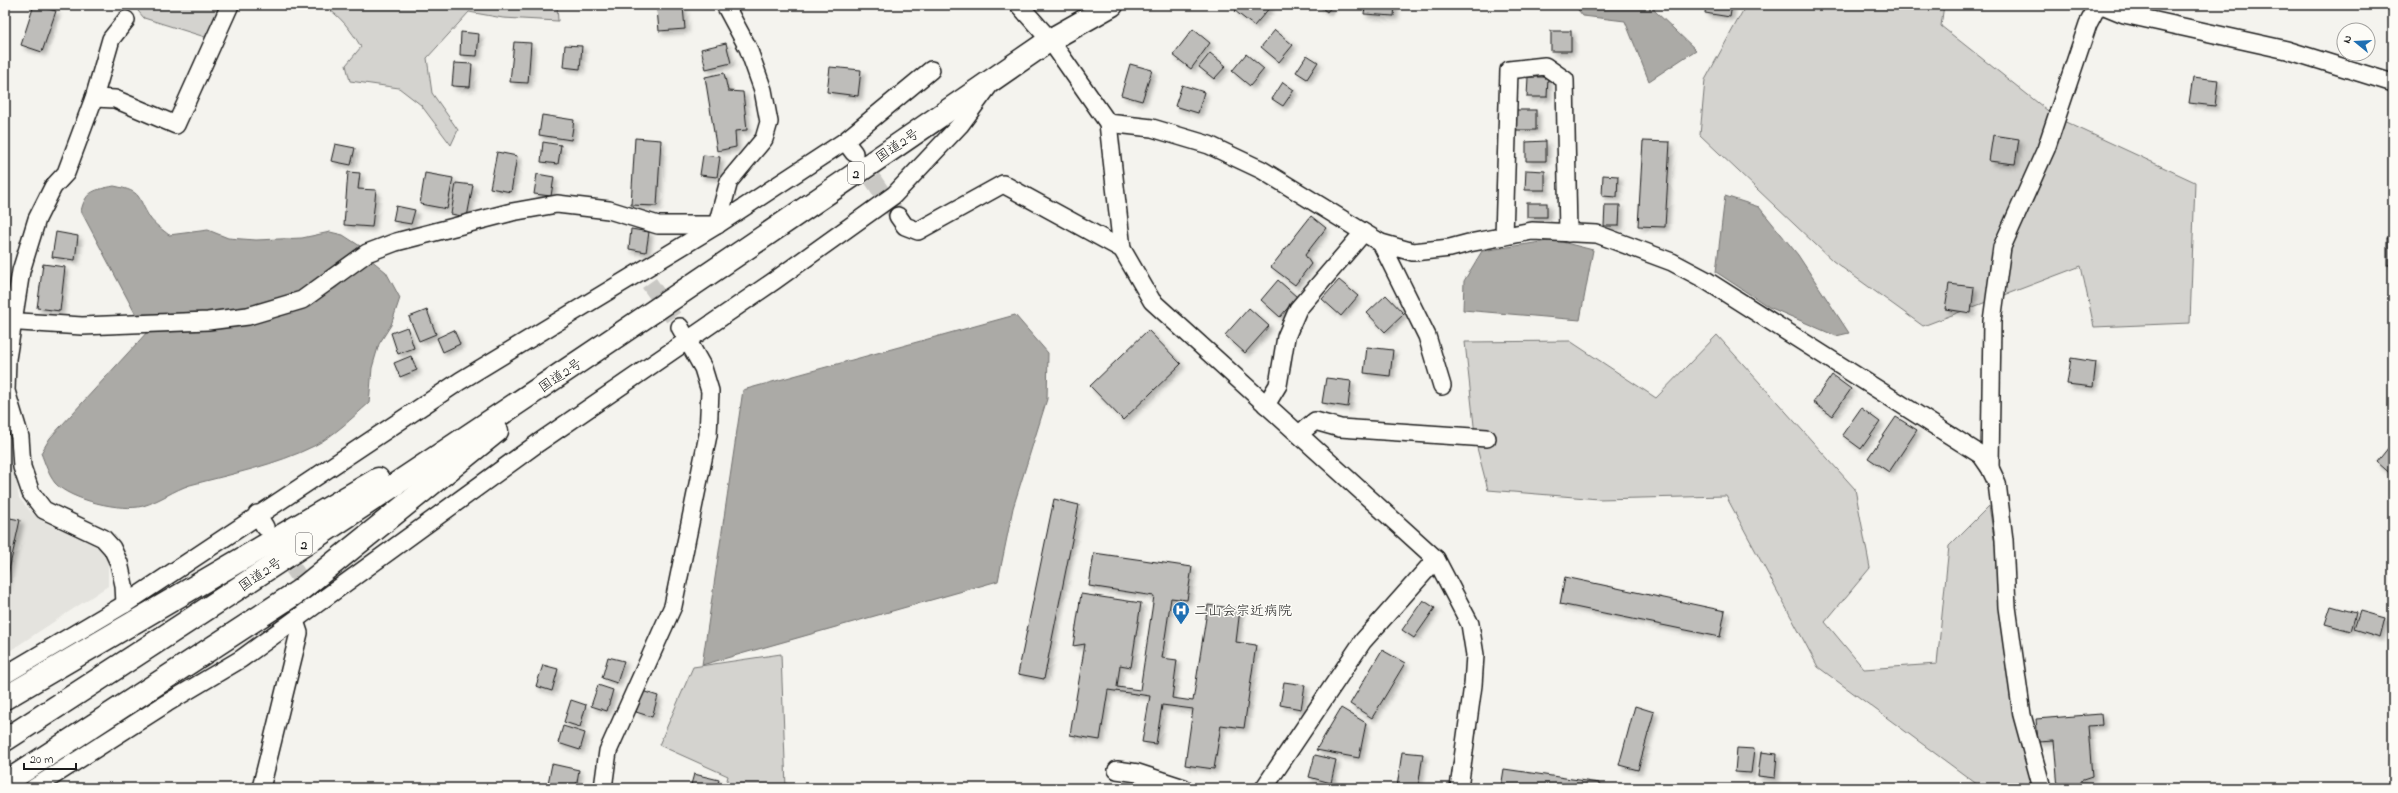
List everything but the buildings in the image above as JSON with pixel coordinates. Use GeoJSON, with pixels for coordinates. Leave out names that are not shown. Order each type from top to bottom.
{"type":"FeatureCollection","features":[{"type":"Feature","properties":{"kind":"highway","name":"国道2号"},"geometry":{"type":"LineString","coordinates":[[5,740],[426,464],[602,346],[1050,40],[1112,5]]}},
{"type":"Feature","properties":{"kind":"highway"},"geometry":{"type":"LineString","coordinates":[[5,783],[299,591],[602,346]]}},
{"type":"Feature","properties":{"kind":"highway"},"geometry":{"type":"LineString","coordinates":[[5,698],[387,474],[426,464]]}},
{"type":"Feature","properties":{"kind":"street"},"geometry":{"type":"LineString","coordinates":[[94,98],[115,99],[176,125],[230,5]]}},
{"type":"Feature","properties":{"kind":"street"},"geometry":{"type":"LineString","coordinates":[[717,225],[729,181],[764,139],[768,122],[763,90],[748,48],[726,5]]}},
{"type":"Feature","properties":{"kind":"street"},"geometry":{"type":"LineString","coordinates":[[1019,5],[1050,40],[1108,123],[1122,249],[1152,301],[1436,559],[1470,624],[1475,655],[1473,685],[1459,788]]}},
{"type":"Feature","properties":{"kind":"street"},"geometry":{"type":"LineString","coordinates":[[1990,468],[1992,321],[2002,246],[2046,149],[2088,24],[2098,5]]}},
{"type":"Feature","properties":{"kind":"street"},"geometry":{"type":"LineString","coordinates":[[2102,5],[2124,14],[2287,50],[2393,83]]}},
{"type":"Feature","properties":{"kind":"street"},"geometry":{"type":"LineString","coordinates":[[125,604],[124,585],[119,563],[112,548],[103,538],[44,510],[31,494],[22,467],[20,437],[6,392],[10,322],[21,271],[37,220],[53,187],[66,173],[94,98],[111,39],[126,20]]}},
{"type":"Feature","properties":{"kind":"street"},"geometry":{"type":"LineString","coordinates":[[1504,236],[1509,70],[1545,66],[1565,80],[1568,232]]}},
{"type":"Feature","properties":{"kind":"street"},"geometry":{"type":"LineString","coordinates":[[5,675],[261,521],[460,381],[645,277],[717,225],[849,147],[931,70]]}},
{"type":"Feature","properties":{"kind":"street"},"geometry":{"type":"LineString","coordinates":[[34,788],[167,703],[241,659],[295,622],[315,600],[538,444],[683,334],[774,281],[894,196],[960,124],[994,79]]}},
{"type":"Feature","properties":{"kind":"street"},"geometry":{"type":"LineString","coordinates":[[1108,123],[1152,128],[1209,145],[1262,170],[1381,243],[1414,252],[1450,248],[1532,231],[1597,234],[1612,238],[1672,262],[1704,279],[1981,454],[1997,483],[2007,607],[2022,715],[2042,788]]}},
{"type":"Feature","properties":{"kind":"street"},"geometry":{"type":"LineString","coordinates":[[898,216],[905,226],[918,231],[1003,184],[1122,249]]}},
{"type":"Feature","properties":{"kind":"street"},"geometry":{"type":"LineString","coordinates":[[10,322],[82,326],[208,320],[248,316],[302,300],[367,253],[396,242],[512,212],[557,204],[609,210],[658,225],[717,225]]}},
{"type":"Feature","properties":{"kind":"street"},"geometry":{"type":"LineString","coordinates":[[1266,405],[1278,385],[1286,337],[1298,309],[1364,232]]}},
{"type":"Feature","properties":{"kind":"street"},"geometry":{"type":"LineString","coordinates":[[1381,243],[1427,336],[1442,386]]}},
{"type":"Feature","properties":{"kind":"street"},"geometry":{"type":"LineString","coordinates":[[603,788],[608,751],[673,606],[708,436],[710,391],[704,368],[683,334]]}},
{"type":"Feature","properties":{"kind":"street"},"geometry":{"type":"LineString","coordinates":[[1299,434],[1315,421],[1340,428],[1488,438]]}},
{"type":"Feature","properties":{"kind":"street"},"geometry":{"type":"LineString","coordinates":[[1264,788],[1363,642],[1436,559]]}},
{"type":"Feature","properties":{"kind":"street"},"geometry":{"type":"LineString","coordinates":[[261,788],[299,633],[295,622]]}},
{"type":"Feature","properties":{"kind":"street"},"geometry":{"type":"LineString","coordinates":[[1118,770],[1138,773],[1184,788]]}},
{"type":"Feature","properties":{"kind":"shaded area"},"geometry":{"type":"Polygon","coordinates":[[[133,5],[219,5],[219,11],[205,37],[144,18],[133,5]]]}},
{"type":"Feature","properties":{"kind":"shaded area"},"geometry":{"type":"Polygon","coordinates":[[[322,5],[557,5],[558,21],[503,18],[469,12],[427,58],[432,93],[458,130],[451,145],[421,105],[399,88],[350,81],[346,65],[361,47],[344,23],[334,13],[322,5]]]}},
{"type":"Feature","properties":{"kind":"shaded area"},"geometry":{"type":"Polygon","coordinates":[[[1574,5],[1652,5],[1655,11],[1696,50],[1649,81],[1625,21],[1583,16],[1574,5]]]}},
{"type":"Feature","properties":{"kind":"shaded area"},"geometry":{"type":"Polygon","coordinates":[[[1746,5],[1944,5],[1941,26],[2057,118],[2195,182],[2190,323],[2094,327],[2081,266],[1923,326],[1833,261],[1700,135],[1705,80],[1746,5]]]}},
{"type":"Feature","properties":{"kind":"shaded area"},"geometry":{"type":"Polygon","coordinates":[[[114,186],[130,190],[135,193],[156,225],[169,235],[208,230],[228,238],[256,240],[302,238],[330,232],[343,235],[360,246],[323,276],[299,292],[260,307],[240,311],[198,315],[136,315],[81,211],[83,204],[92,192],[114,186]]]}},
{"type":"Feature","properties":{"kind":"shaded area"},"geometry":{"type":"Polygon","coordinates":[[[1725,196],[1759,207],[1798,255],[1849,333],[1836,336],[1769,307],[1716,272],[1725,196]]]}},
{"type":"Feature","properties":{"kind":"shaded area"},"geometry":{"type":"Polygon","coordinates":[[[1554,240],[1593,250],[1580,320],[1463,310],[1464,281],[1482,251],[1554,240]]]}},
{"type":"Feature","properties":{"kind":"shaded area"},"geometry":{"type":"Polygon","coordinates":[[[370,259],[386,272],[400,298],[391,325],[379,344],[372,368],[369,403],[329,437],[314,446],[284,459],[190,485],[143,506],[122,507],[97,503],[72,495],[55,483],[41,453],[50,438],[149,330],[287,312],[336,288],[370,259]]]}},
{"type":"Feature","properties":{"kind":"shaded area"},"geometry":{"type":"Polygon","coordinates":[[[1015,315],[1048,353],[1047,399],[1013,508],[998,581],[702,665],[743,390],[1015,315]]]}},
{"type":"Feature","properties":{"kind":"shaded area"},"geometry":{"type":"Polygon","coordinates":[[[1717,335],[1855,489],[1870,568],[1825,622],[1864,669],[1937,664],[1949,546],[1989,506],[2013,658],[2045,788],[1977,788],[1978,785],[1818,667],[1726,496],[1599,499],[1488,490],[1476,444],[1465,342],[1570,341],[1656,398],[1717,335]]]}},
{"type":"Feature","properties":{"kind":"shaded area"},"geometry":{"type":"Polygon","coordinates":[[[5,426],[13,427],[14,464],[19,498],[31,512],[44,522],[103,549],[108,564],[108,586],[5,654],[5,426]]]}},
{"type":"Feature","properties":{"kind":"shaded area"},"geometry":{"type":"Polygon","coordinates":[[[781,654],[786,788],[725,788],[728,776],[659,745],[693,667],[781,654]]]}},
{"type":"Feature","properties":{"kind":"tunnel"},"geometry":{"type":"LineString","coordinates":[[858,158],[898,216]]}},
{"type":"Feature","properties":{"kind":"tunnel"},"geometry":{"type":"LineString","coordinates":[[649,283],[680,327]]}},
{"type":"Feature","properties":{"kind":"tunnel"},"geometry":{"type":"LineString","coordinates":[[279,547],[312,596]]}},
{"type":"Feature","properties":{"kind":"place","name":"二山会宗近病院"},"geometry":{"type":"Point","coordinates":[1181,625]}}]}
